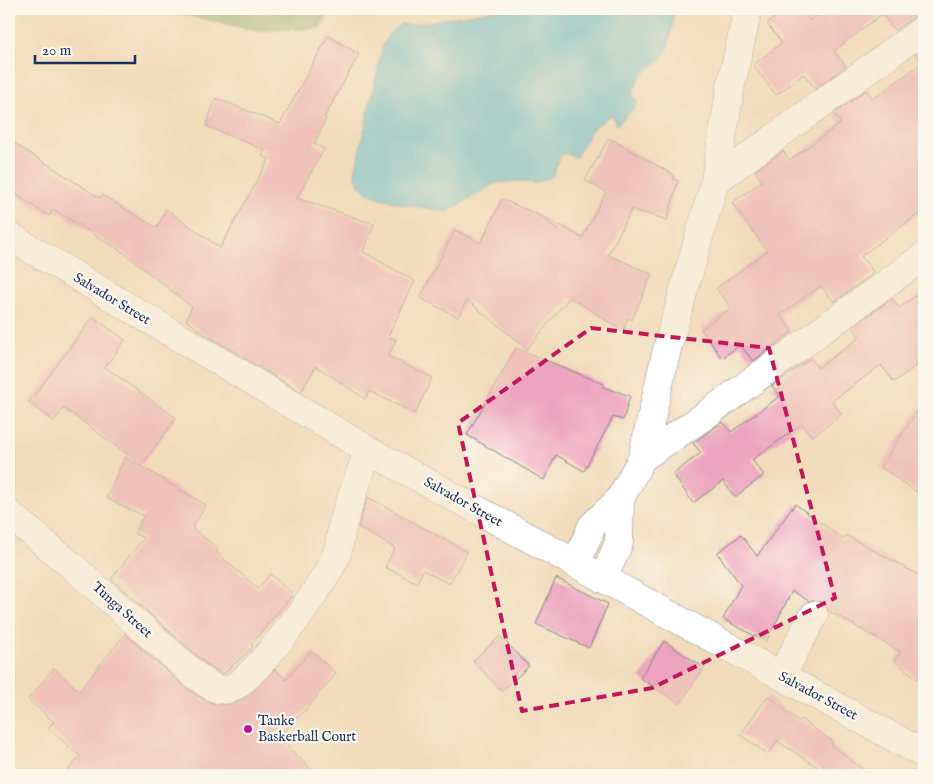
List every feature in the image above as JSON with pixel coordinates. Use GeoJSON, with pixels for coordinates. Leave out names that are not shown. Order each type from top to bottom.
{"type":"FeatureCollection","features":[{"type":"Feature","properties":{"kind":"street"},"geometry":{"type":"LineString","coordinates":[[576,564],[592,526],[620,499],[642,458],[667,350],[714,181],[731,85],[748,9]]}},
{"type":"Feature","properties":{"kind":"street"},"geometry":{"type":"LineString","coordinates":[[714,181],[924,29]]}},
{"type":"Feature","properties":{"kind":"street","name":"Salvador Street"},"geometry":{"type":"LineString","coordinates":[[9,236],[368,450],[924,754]]}},
{"type":"Feature","properties":{"kind":"street"},"geometry":{"type":"LineString","coordinates":[[642,458],[700,419],[924,256]]}},
{"type":"Feature","properties":{"kind":"street","name":"Tunga Street"},"geometry":{"type":"LineString","coordinates":[[9,514],[71,564],[195,675],[213,688],[227,690],[240,684],[268,653],[326,579],[336,556],[343,525],[368,450]]}},
{"type":"Feature","properties":{"kind":"street"},"geometry":{"type":"LineString","coordinates":[[603,579],[619,543],[620,499]]}},
{"type":"Feature","properties":{"kind":"street"},"geometry":{"type":"LineString","coordinates":[[781,676],[814,615]]}},
{"type":"Feature","properties":{"kind":"highlighted area"},"geometry":{"type":"Polygon","coordinates":[[[591,328],[769,348],[835,598],[652,688],[522,711],[458,423],[591,328]]]}},
{"type":"Feature","properties":{"kind":"green space"},"geometry":{"type":"Polygon","coordinates":[[[171,9],[332,9],[320,28],[257,31],[173,12],[171,9]]]}},
{"type":"Feature","properties":{"kind":"water"},"geometry":{"type":"Polygon","coordinates":[[[502,9],[674,9],[671,33],[664,55],[641,76],[635,87],[633,95],[638,103],[617,125],[611,115],[592,129],[576,157],[566,153],[559,157],[553,176],[535,183],[519,181],[495,183],[447,212],[391,201],[364,190],[358,182],[355,173],[383,45],[390,33],[401,24],[410,25],[502,9]]]}},
{"type":"Feature","properties":{"kind":"building"},"geometry":{"type":"Polygon","coordinates":[[[786,9],[801,9],[810,21],[826,9],[924,9],[924,14],[915,16],[895,30],[882,14],[834,51],[846,66],[815,89],[804,74],[776,95],[753,65],[782,43],[767,24],[786,9]]]}},
{"type":"Feature","properties":{"kind":"building"},"geometry":{"type":"Polygon","coordinates":[[[328,36],[359,54],[324,118],[326,119],[314,144],[324,149],[297,198],[374,224],[363,252],[415,281],[388,336],[396,340],[388,356],[432,378],[415,414],[369,391],[365,399],[316,366],[301,392],[206,335],[186,320],[192,307],[124,253],[53,209],[49,216],[9,190],[9,140],[100,198],[102,195],[157,228],[166,209],[220,248],[269,159],[262,156],[265,150],[206,126],[216,98],[280,124],[328,36]]]}},
{"type":"Feature","properties":{"kind":"building"},"geometry":{"type":"Polygon","coordinates":[[[924,48],[924,210],[861,256],[874,273],[834,302],[821,286],[780,315],[792,332],[753,361],[740,345],[722,358],[701,329],[731,308],[716,288],[767,251],[732,203],[762,181],[755,171],[783,151],[790,160],[841,123],[834,114],[866,90],[873,99],[922,63],[915,55],[924,48]]]}},
{"type":"Feature","properties":{"kind":"building"},"geometry":{"type":"Polygon","coordinates":[[[609,138],[674,175],[673,179],[678,181],[667,220],[632,209],[608,255],[652,274],[632,320],[628,318],[623,331],[570,297],[527,349],[467,300],[458,317],[420,298],[455,230],[481,243],[502,199],[545,218],[557,231],[560,225],[582,238],[606,192],[585,180],[609,138]]]}},
{"type":"Feature","properties":{"kind":"building"},"geometry":{"type":"Polygon","coordinates":[[[924,290],[924,360],[894,382],[881,365],[832,401],[842,414],[812,437],[802,424],[752,460],[764,475],[735,497],[723,481],[693,503],[673,474],[701,453],[693,443],[723,422],[731,432],[780,396],[772,386],[811,358],[818,368],[860,337],[853,327],[892,298],[899,308],[924,290]]]}},
{"type":"Feature","properties":{"kind":"building"},"geometry":{"type":"Polygon","coordinates":[[[93,317],[125,340],[105,367],[176,418],[142,465],[64,408],[54,421],[29,402],[93,317]]]}},
{"type":"Feature","properties":{"kind":"building"},"geometry":{"type":"Polygon","coordinates":[[[516,348],[604,384],[603,387],[630,396],[623,420],[613,417],[584,471],[556,455],[544,480],[467,435],[516,348]]]}},
{"type":"Feature","properties":{"kind":"building"},"geometry":{"type":"Polygon","coordinates":[[[924,401],[924,497],[880,467],[924,401]]]}},
{"type":"Feature","properties":{"kind":"building"},"geometry":{"type":"Polygon","coordinates":[[[125,457],[206,505],[192,528],[219,549],[216,552],[258,589],[270,574],[293,594],[251,645],[253,647],[223,674],[205,663],[111,579],[144,538],[134,533],[144,516],[106,498],[125,457]]]}},
{"type":"Feature","properties":{"kind":"building"},"geometry":{"type":"Polygon","coordinates":[[[368,497],[467,552],[449,584],[423,570],[417,583],[385,567],[395,548],[358,527],[368,497]]]}},
{"type":"Feature","properties":{"kind":"building"},"geometry":{"type":"Polygon","coordinates":[[[795,504],[843,539],[846,535],[924,578],[924,683],[894,661],[901,652],[829,611],[822,602],[809,601],[792,591],[766,642],[723,619],[741,585],[717,553],[741,535],[757,556],[795,504]]]}},
{"type":"Feature","properties":{"kind":"building"},"geometry":{"type":"Polygon","coordinates":[[[556,578],[608,604],[589,648],[536,624],[556,578]]]}},
{"type":"Feature","properties":{"kind":"building"},"geometry":{"type":"Polygon","coordinates":[[[125,634],[186,688],[204,700],[218,705],[232,704],[248,695],[275,669],[286,680],[311,651],[336,673],[311,704],[278,737],[317,775],[64,775],[80,756],[48,728],[54,722],[28,699],[54,668],[79,691],[125,634]]]}},
{"type":"Feature","properties":{"kind":"building"},"geometry":{"type":"Polygon","coordinates":[[[500,636],[529,666],[502,691],[473,661],[500,636]]]}},
{"type":"Feature","properties":{"kind":"building"},"geometry":{"type":"Polygon","coordinates":[[[664,641],[704,668],[680,704],[640,678],[664,641]]]}},
{"type":"Feature","properties":{"kind":"building"},"geometry":{"type":"Polygon","coordinates":[[[768,696],[799,722],[801,719],[833,742],[831,745],[871,775],[830,775],[777,741],[768,754],[740,735],[768,696]]]}},
{"type":"Feature","properties":{"kind":"place","name":"Tanke Baskerball Court"},"geometry":{"type":"Point","coordinates":[248,729]}}]}
